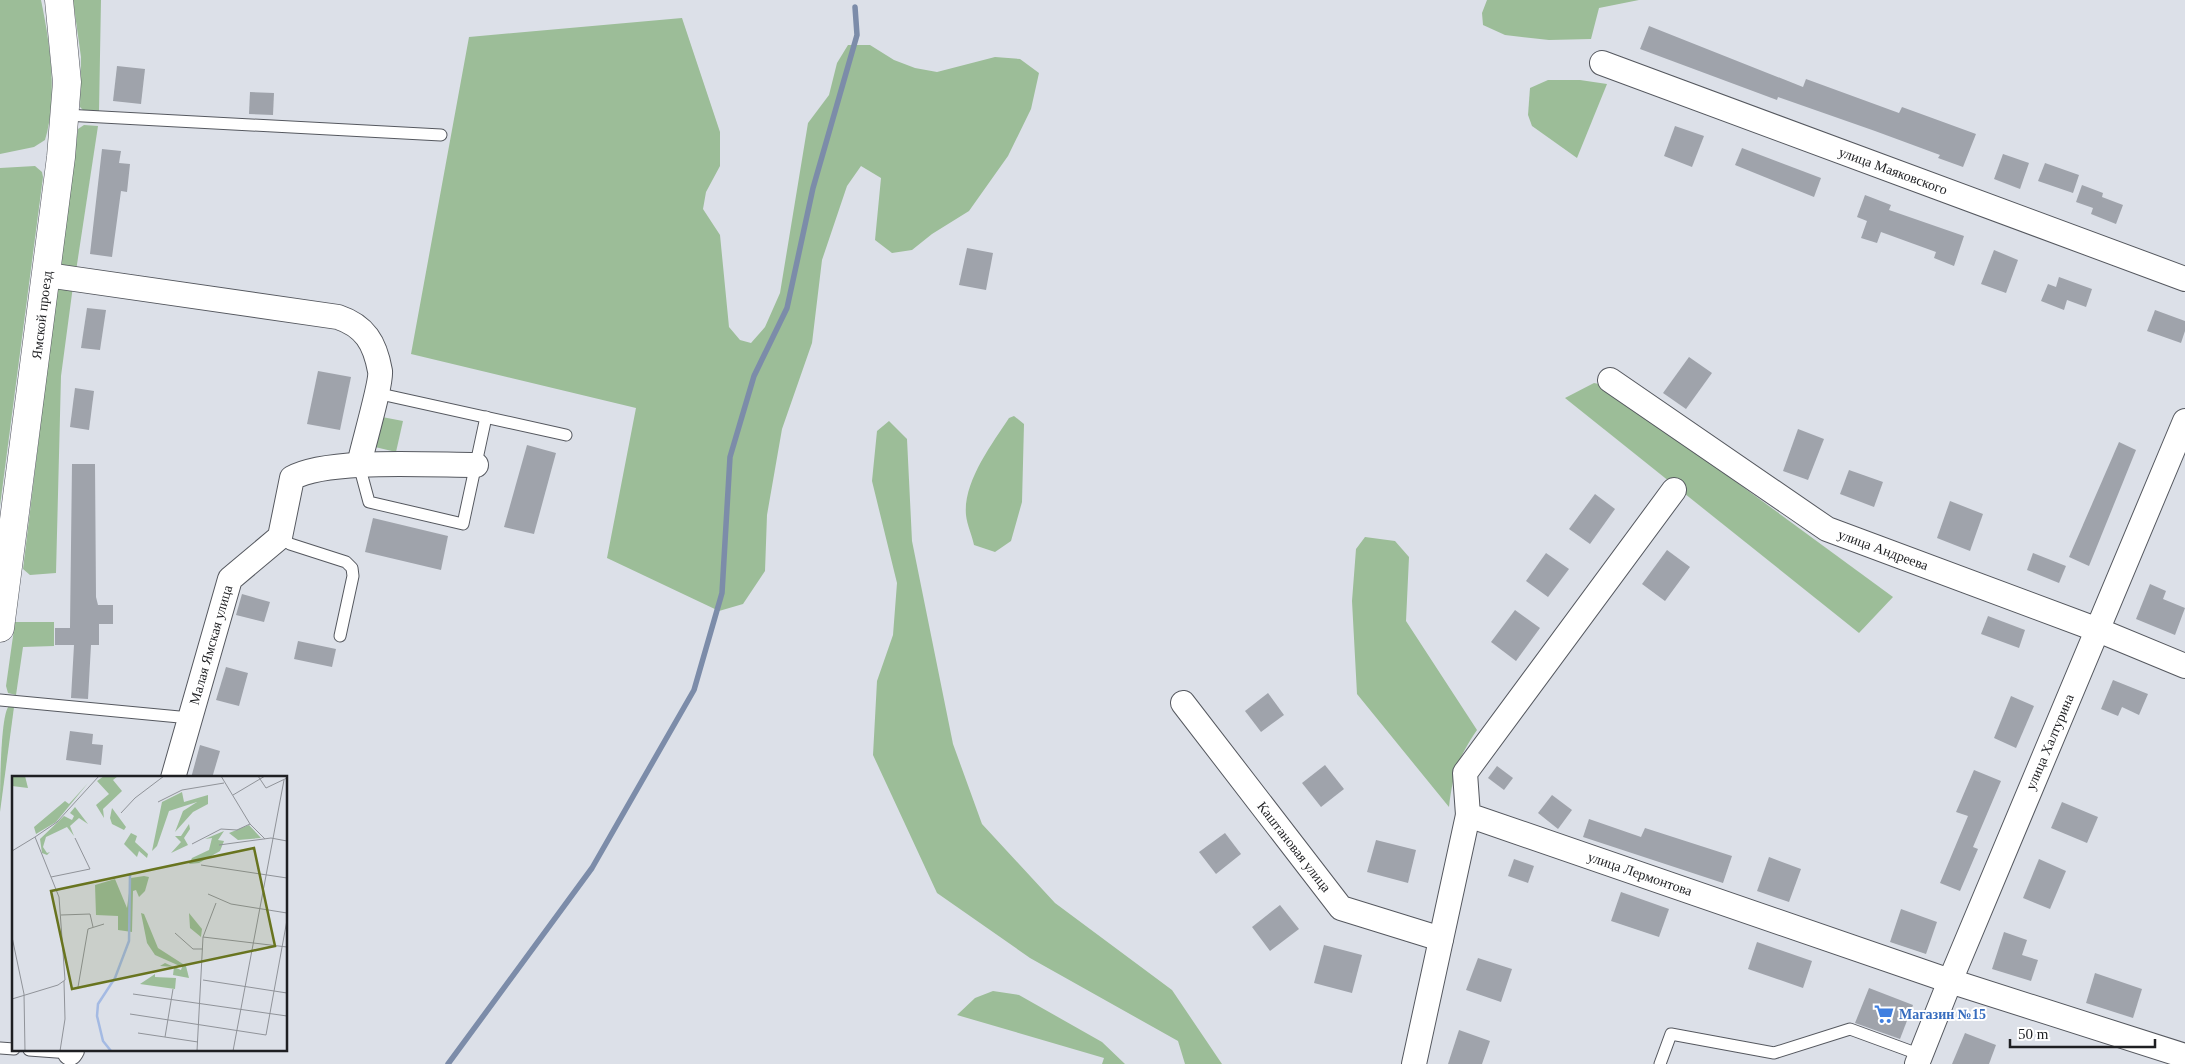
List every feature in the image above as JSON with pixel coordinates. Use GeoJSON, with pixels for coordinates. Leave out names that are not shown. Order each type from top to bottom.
{"type":"FeatureCollection","features":[{"type":"Feature","properties":{"kind":"main road","name":"Ямской проезд"},"geometry":{"type":"LineString","coordinates":[[0,628],[47,275],[65,116],[66,66],[59,0]]}},
{"type":"Feature","properties":{"kind":"street","name":"улица Маяковского"},"geometry":{"type":"LineString","coordinates":[[1602,63],[2185,279]]}},
{"type":"Feature","properties":{"kind":"street"},"geometry":{"type":"LineString","coordinates":[[47,275],[338,317],[354,322],[368,335],[381,372],[358,465]]}},
{"type":"Feature","properties":{"kind":"street","name":"улица Андреева"},"geometry":{"type":"LineString","coordinates":[[1610,380],[1827,529],[2098,630],[2185,666]]}},
{"type":"Feature","properties":{"kind":"street","name":"улица Халтурина"},"geometry":{"type":"LineString","coordinates":[[1919,1060],[1950,981],[2185,421]]}},
{"type":"Feature","properties":{"kind":"street"},"geometry":{"type":"LineString","coordinates":[[280,537],[292,478],[302,472],[358,465],[476,465]]}},
{"type":"Feature","properties":{"kind":"street"},"geometry":{"type":"LineString","coordinates":[[1414,1064],[1468,814],[1465,773],[1674,490]]}},
{"type":"Feature","properties":{"kind":"street","name":"Малая Ямская улица"},"geometry":{"type":"LineString","coordinates":[[173,776],[230,580],[280,537]]}},
{"type":"Feature","properties":{"kind":"street","name":"Каштановая улица"},"geometry":{"type":"LineString","coordinates":[[1183,703],[1341,908],[1441,939]]}},
{"type":"Feature","properties":{"kind":"street","name":"улица Лермонтова"},"geometry":{"type":"LineString","coordinates":[[1468,814],[1950,981],[2185,1056]]}},
{"type":"Feature","properties":{"kind":"lane"},"geometry":{"type":"LineString","coordinates":[[65,116],[441,135]]}},
{"type":"Feature","properties":{"kind":"lane"},"geometry":{"type":"LineString","coordinates":[[376,393],[566,435]]}},
{"type":"Feature","properties":{"kind":"lane"},"geometry":{"type":"LineString","coordinates":[[358,465],[370,502],[463,524],[486,417]]}},
{"type":"Feature","properties":{"kind":"lane"},"geometry":{"type":"LineString","coordinates":[[280,537],[290,544],[346,562],[352,568],[353,576],[340,636]]}},
{"type":"Feature","properties":{"kind":"lane"},"geometry":{"type":"LineString","coordinates":[[0,700],[190,718]]}},
{"type":"Feature","properties":{"kind":"lane"},"geometry":{"type":"LineString","coordinates":[[1660,1064],[1671,1034],[1774,1053],[1850,1029],[1919,1060]]}},
{"type":"Feature","properties":{"kind":"green space"},"geometry":{"type":"Polygon","coordinates":[[[0,0],[41,0],[50,52],[52,88],[49,123],[45,140],[34,147],[0,154],[0,0]]]}},
{"type":"Feature","properties":{"kind":"green space"},"geometry":{"type":"Polygon","coordinates":[[[73,0],[101,0],[99,111],[83,110],[80,107],[81,57],[73,0]]]}},
{"type":"Feature","properties":{"kind":"green space"},"geometry":{"type":"Polygon","coordinates":[[[1487,0],[1639,0],[1599,8],[1591,39],[1549,40],[1505,35],[1483,25],[1482,13],[1487,0]]]}},
{"type":"Feature","properties":{"kind":"green space"},"geometry":{"type":"Polygon","coordinates":[[[682,18],[720,132],[720,166],[706,192],[703,209],[720,235],[729,327],[740,340],[751,343],[765,327],[780,293],[808,123],[829,95],[837,63],[848,45],[870,45],[894,60],[915,68],[937,72],[995,57],[1020,59],[1039,73],[1031,109],[1008,156],[969,211],[932,234],[912,250],[892,253],[875,240],[881,178],[861,166],[847,186],[822,260],[812,343],[782,429],[767,515],[765,571],[743,604],[719,611],[607,558],[636,408],[411,354],[469,37],[682,18]]]}},
{"type":"Feature","properties":{"kind":"green space"},"geometry":{"type":"Polygon","coordinates":[[[1548,80],[1580,80],[1607,84],[1577,158],[1532,126],[1528,115],[1530,88],[1548,80]]]}},
{"type":"Feature","properties":{"kind":"green space"},"geometry":{"type":"Polygon","coordinates":[[[84,125],[98,126],[76,271],[62,267],[61,263],[78,129],[84,125]]]}},
{"type":"Feature","properties":{"kind":"green space"},"geometry":{"type":"Polygon","coordinates":[[[35,166],[42,172],[43,177],[0,506],[0,168],[35,166]]]}},
{"type":"Feature","properties":{"kind":"green space"},"geometry":{"type":"Polygon","coordinates":[[[61,285],[73,286],[61,376],[56,573],[30,575],[23,569],[57,289],[61,285]]]}},
{"type":"Feature","properties":{"kind":"green space"},"geometry":{"type":"Polygon","coordinates":[[[1594,383],[1604,385],[1893,597],[1859,633],[1565,398],[1594,383]]]}},
{"type":"Feature","properties":{"kind":"green space"},"geometry":{"type":"Polygon","coordinates":[[[1014,416],[1024,424],[1022,502],[1011,541],[995,552],[974,545],[966,515],[966,502],[974,477],[987,451],[1009,418],[1014,416]]]}},
{"type":"Feature","properties":{"kind":"green space"},"geometry":{"type":"Polygon","coordinates":[[[382,417],[403,421],[396,452],[375,447],[382,417]]]}},
{"type":"Feature","properties":{"kind":"green space"},"geometry":{"type":"Polygon","coordinates":[[[889,421],[907,439],[912,541],[953,744],[982,824],[1055,903],[1172,990],[1222,1064],[1185,1064],[1178,1041],[1030,958],[937,893],[873,755],[877,681],[893,635],[897,583],[872,481],[877,431],[889,421]]]}},
{"type":"Feature","properties":{"kind":"green space"},"geometry":{"type":"Polygon","coordinates":[[[1365,537],[1395,541],[1409,557],[1406,621],[1477,730],[1457,766],[1449,807],[1357,694],[1352,601],[1356,549],[1365,537]]]}},
{"type":"Feature","properties":{"kind":"green space"},"geometry":{"type":"Polygon","coordinates":[[[15,622],[54,622],[54,646],[23,647],[16,695],[8,693],[6,686],[15,622]]]}},
{"type":"Feature","properties":{"kind":"green space"},"geometry":{"type":"Polygon","coordinates":[[[9,706],[14,707],[0,812],[2,739],[6,712],[9,706]]]}},
{"type":"Feature","properties":{"kind":"green space"},"geometry":{"type":"Polygon","coordinates":[[[993,991],[1019,995],[1102,1042],[1125,1064],[1102,1064],[1104,1058],[957,1015],[975,998],[993,991]]]}},
{"type":"Feature","properties":{"kind":"building"},"geometry":{"type":"Polygon","coordinates":[[[1649,26],[1803,87],[1806,79],[1899,113],[1902,107],[1976,134],[1963,167],[1938,158],[1940,155],[1875,131],[1778,97],[1777,100],[1640,49],[1649,26]]]}},
{"type":"Feature","properties":{"kind":"building"},"geometry":{"type":"Polygon","coordinates":[[[117,66],[145,69],[141,104],[113,101],[117,66]]]}},
{"type":"Feature","properties":{"kind":"building"},"geometry":{"type":"Polygon","coordinates":[[[250,92],[274,93],[273,115],[249,114],[250,92]]]}},
{"type":"Feature","properties":{"kind":"building"},"geometry":{"type":"Polygon","coordinates":[[[1675,126],[1704,136],[1692,167],[1664,156],[1675,126]]]}},
{"type":"Feature","properties":{"kind":"building"},"geometry":{"type":"Polygon","coordinates":[[[1742,148],[1821,178],[1814,197],[1735,165],[1742,148]]]}},
{"type":"Feature","properties":{"kind":"building"},"geometry":{"type":"Polygon","coordinates":[[[102,149],[121,151],[119,163],[130,164],[127,192],[121,191],[112,257],[90,254],[102,149]]]}},
{"type":"Feature","properties":{"kind":"building"},"geometry":{"type":"Polygon","coordinates":[[[2003,154],[2029,163],[2020,189],[1994,179],[2003,154]]]}},
{"type":"Feature","properties":{"kind":"building"},"geometry":{"type":"Polygon","coordinates":[[[2045,163],[2079,175],[2073,193],[2038,181],[2045,163]]]}},
{"type":"Feature","properties":{"kind":"building"},"geometry":{"type":"Polygon","coordinates":[[[2082,185],[2103,193],[2102,197],[2123,205],[2116,224],[2091,214],[2093,208],[2076,202],[2082,185]]]}},
{"type":"Feature","properties":{"kind":"building"},"geometry":{"type":"Polygon","coordinates":[[[1865,195],[1891,205],[1889,210],[1964,236],[1954,266],[1934,258],[1936,252],[1881,232],[1877,243],[1861,238],[1867,221],[1857,217],[1865,195]]]}},
{"type":"Feature","properties":{"kind":"building"},"geometry":{"type":"Polygon","coordinates":[[[967,248],[993,253],[986,290],[959,285],[967,248]]]}},
{"type":"Feature","properties":{"kind":"building"},"geometry":{"type":"Polygon","coordinates":[[[1994,250],[2018,260],[2006,293],[1981,284],[1994,250]]]}},
{"type":"Feature","properties":{"kind":"building"},"geometry":{"type":"Polygon","coordinates":[[[2059,277],[2092,289],[2086,307],[2067,300],[2064,310],[2041,301],[2048,284],[2056,287],[2059,277]]]}},
{"type":"Feature","properties":{"kind":"building"},"geometry":{"type":"Polygon","coordinates":[[[87,308],[106,310],[100,350],[81,348],[87,308]]]}},
{"type":"Feature","properties":{"kind":"building"},"geometry":{"type":"Polygon","coordinates":[[[2155,310],[2185,321],[2185,331],[2181,343],[2147,331],[2155,310]]]}},
{"type":"Feature","properties":{"kind":"building"},"geometry":{"type":"Polygon","coordinates":[[[1689,357],[1712,373],[1686,409],[1663,393],[1689,357]]]}},
{"type":"Feature","properties":{"kind":"building"},"geometry":{"type":"Polygon","coordinates":[[[318,371],[351,377],[340,430],[307,424],[318,371]]]}},
{"type":"Feature","properties":{"kind":"building"},"geometry":{"type":"Polygon","coordinates":[[[75,388],[94,391],[89,430],[70,427],[75,388]]]}},
{"type":"Feature","properties":{"kind":"building"},"geometry":{"type":"Polygon","coordinates":[[[1798,429],[1824,439],[1808,480],[1783,471],[1798,429]]]}},
{"type":"Feature","properties":{"kind":"building"},"geometry":{"type":"Polygon","coordinates":[[[2119,442],[2136,450],[2089,566],[2069,557],[2119,442]]]}},
{"type":"Feature","properties":{"kind":"building"},"geometry":{"type":"Polygon","coordinates":[[[527,445],[556,453],[534,534],[504,527],[527,445]]]}},
{"type":"Feature","properties":{"kind":"building"},"geometry":{"type":"Polygon","coordinates":[[[72,464],[95,464],[96,597],[98,605],[113,605],[113,624],[99,624],[99,645],[91,645],[88,699],[71,698],[74,645],[55,645],[55,628],[70,628],[72,464]]]}},
{"type":"Feature","properties":{"kind":"building"},"geometry":{"type":"Polygon","coordinates":[[[1849,470],[1883,482],[1874,507],[1840,494],[1849,470]]]}},
{"type":"Feature","properties":{"kind":"building"},"geometry":{"type":"Polygon","coordinates":[[[1595,494],[1615,509],[1590,544],[1569,529],[1595,494]]]}},
{"type":"Feature","properties":{"kind":"building"},"geometry":{"type":"Polygon","coordinates":[[[1950,501],[1983,514],[1970,551],[1937,538],[1950,501]]]}},
{"type":"Feature","properties":{"kind":"building"},"geometry":{"type":"Polygon","coordinates":[[[373,518],[448,536],[441,570],[365,552],[373,518]]]}},
{"type":"Feature","properties":{"kind":"building"},"geometry":{"type":"Polygon","coordinates":[[[1667,550],[1690,567],[1665,601],[1642,584],[1667,550]]]}},
{"type":"Feature","properties":{"kind":"building"},"geometry":{"type":"Polygon","coordinates":[[[1546,553],[1569,569],[1548,597],[1526,581],[1546,553]]]}},
{"type":"Feature","properties":{"kind":"building"},"geometry":{"type":"Polygon","coordinates":[[[2033,553],[2066,566],[2059,583],[2027,570],[2033,553]]]}},
{"type":"Feature","properties":{"kind":"building"},"geometry":{"type":"Polygon","coordinates":[[[2150,584],[2166,591],[2163,599],[2185,608],[2175,635],[2136,619],[2150,584]]]}},
{"type":"Feature","properties":{"kind":"building"},"geometry":{"type":"Polygon","coordinates":[[[242,594],[270,602],[264,622],[236,615],[242,594]]]}},
{"type":"Feature","properties":{"kind":"building"},"geometry":{"type":"Polygon","coordinates":[[[1515,610],[1540,628],[1516,661],[1491,642],[1515,610]]]}},
{"type":"Feature","properties":{"kind":"building"},"geometry":{"type":"Polygon","coordinates":[[[1988,616],[2025,630],[2019,648],[1981,634],[1988,616]]]}},
{"type":"Feature","properties":{"kind":"building"},"geometry":{"type":"Polygon","coordinates":[[[298,641],[336,649],[332,667],[294,659],[298,641]]]}},
{"type":"Feature","properties":{"kind":"building"},"geometry":{"type":"Polygon","coordinates":[[[226,667],[248,673],[239,706],[216,700],[226,667]]]}},
{"type":"Feature","properties":{"kind":"building"},"geometry":{"type":"Polygon","coordinates":[[[2113,680],[2148,694],[2139,715],[2122,707],[2118,716],[2101,709],[2113,680]]]}},
{"type":"Feature","properties":{"kind":"building"},"geometry":{"type":"Polygon","coordinates":[[[1268,693],[1284,715],[1261,732],[1245,711],[1268,693]]]}},
{"type":"Feature","properties":{"kind":"building"},"geometry":{"type":"Polygon","coordinates":[[[2011,696],[2034,706],[2016,748],[1994,738],[2011,696]]]}},
{"type":"Feature","properties":{"kind":"building"},"geometry":{"type":"Polygon","coordinates":[[[70,731],[93,734],[92,744],[103,745],[101,765],[66,760],[70,731]]]}},
{"type":"Feature","properties":{"kind":"building"},"geometry":{"type":"Polygon","coordinates":[[[200,745],[220,751],[213,776],[192,776],[200,745]]]}},
{"type":"Feature","properties":{"kind":"building"},"geometry":{"type":"Polygon","coordinates":[[[1325,765],[1344,789],[1321,807],[1302,783],[1325,765]]]}},
{"type":"Feature","properties":{"kind":"building"},"geometry":{"type":"Polygon","coordinates":[[[1497,766],[1513,778],[1504,790],[1488,778],[1497,766]]]}},
{"type":"Feature","properties":{"kind":"building"},"geometry":{"type":"Polygon","coordinates":[[[1974,770],[2001,781],[1973,847],[1978,849],[1960,891],[1940,883],[1968,816],[1956,812],[1974,770]]]}},
{"type":"Feature","properties":{"kind":"building"},"geometry":{"type":"Polygon","coordinates":[[[1552,795],[1572,810],[1558,829],[1538,813],[1552,795]]]}},
{"type":"Feature","properties":{"kind":"building"},"geometry":{"type":"Polygon","coordinates":[[[2062,802],[2098,817],[2087,843],[2051,828],[2062,802]]]}},
{"type":"Feature","properties":{"kind":"building"},"geometry":{"type":"Polygon","coordinates":[[[1589,819],[1641,837],[1645,828],[1732,856],[1723,883],[1583,837],[1589,819]]]}},
{"type":"Feature","properties":{"kind":"building"},"geometry":{"type":"Polygon","coordinates":[[[1225,833],[1241,854],[1216,874],[1199,852],[1225,833]]]}},
{"type":"Feature","properties":{"kind":"building"},"geometry":{"type":"Polygon","coordinates":[[[1376,840],[1416,850],[1408,883],[1367,872],[1376,840]]]}},
{"type":"Feature","properties":{"kind":"building"},"geometry":{"type":"Polygon","coordinates":[[[1769,857],[1801,869],[1789,902],[1757,891],[1769,857]]]}},
{"type":"Feature","properties":{"kind":"building"},"geometry":{"type":"Polygon","coordinates":[[[1514,859],[1534,866],[1528,883],[1508,876],[1514,859]]]}},
{"type":"Feature","properties":{"kind":"building"},"geometry":{"type":"Polygon","coordinates":[[[2039,859],[2066,871],[2050,909],[2023,898],[2039,859]]]}},
{"type":"Feature","properties":{"kind":"building"},"geometry":{"type":"Polygon","coordinates":[[[1621,892],[1669,909],[1659,937],[1611,921],[1621,892]]]}},
{"type":"Feature","properties":{"kind":"building"},"geometry":{"type":"Polygon","coordinates":[[[1280,905],[1299,929],[1270,951],[1252,927],[1280,905]]]}},
{"type":"Feature","properties":{"kind":"building"},"geometry":{"type":"Polygon","coordinates":[[[1901,909],[1937,922],[1926,954],[1890,942],[1901,909]]]}},
{"type":"Feature","properties":{"kind":"building"},"geometry":{"type":"Polygon","coordinates":[[[2004,932],[2027,940],[2022,955],[2038,960],[2031,981],[1992,969],[2004,932]]]}},
{"type":"Feature","properties":{"kind":"building"},"geometry":{"type":"Polygon","coordinates":[[[1757,942],[1812,961],[1803,988],[1748,969],[1757,942]]]}},
{"type":"Feature","properties":{"kind":"building"},"geometry":{"type":"Polygon","coordinates":[[[1324,945],[1362,955],[1352,993],[1314,983],[1324,945]]]}},
{"type":"Feature","properties":{"kind":"building"},"geometry":{"type":"Polygon","coordinates":[[[1478,958],[1512,969],[1501,1002],[1466,990],[1478,958]]]}},
{"type":"Feature","properties":{"kind":"building"},"geometry":{"type":"Polygon","coordinates":[[[2095,973],[2142,989],[2133,1018],[2086,1003],[2095,973]]]}},
{"type":"Feature","properties":{"kind":"building","name":"Магазин №15"},"geometry":{"type":"Polygon","coordinates":[[[1869,988],[1913,1005],[1900,1039],[1855,1023],[1869,988]]]}},
{"type":"Feature","properties":{"kind":"building"},"geometry":{"type":"Polygon","coordinates":[[[1459,1030],[1490,1041],[1482,1064],[1448,1064],[1459,1030]]]}},
{"type":"Feature","properties":{"kind":"building"},"geometry":{"type":"Polygon","coordinates":[[[1965,1033],[1996,1045],[1989,1064],[1952,1064],[1965,1033]]]}},
{"type":"Feature","properties":{"kind":"waterway"},"geometry":{"type":"LineString","coordinates":[[448,1064],[592,868],[694,690],[722,593],[730,457],[754,376],[787,308],[813,188],[857,35],[855,7]]}},
{"type":"Feature","properties":{"kind":"place","name":"Магазин №15"},"geometry":{"type":"Point","coordinates":[1884,1014]}}]}
